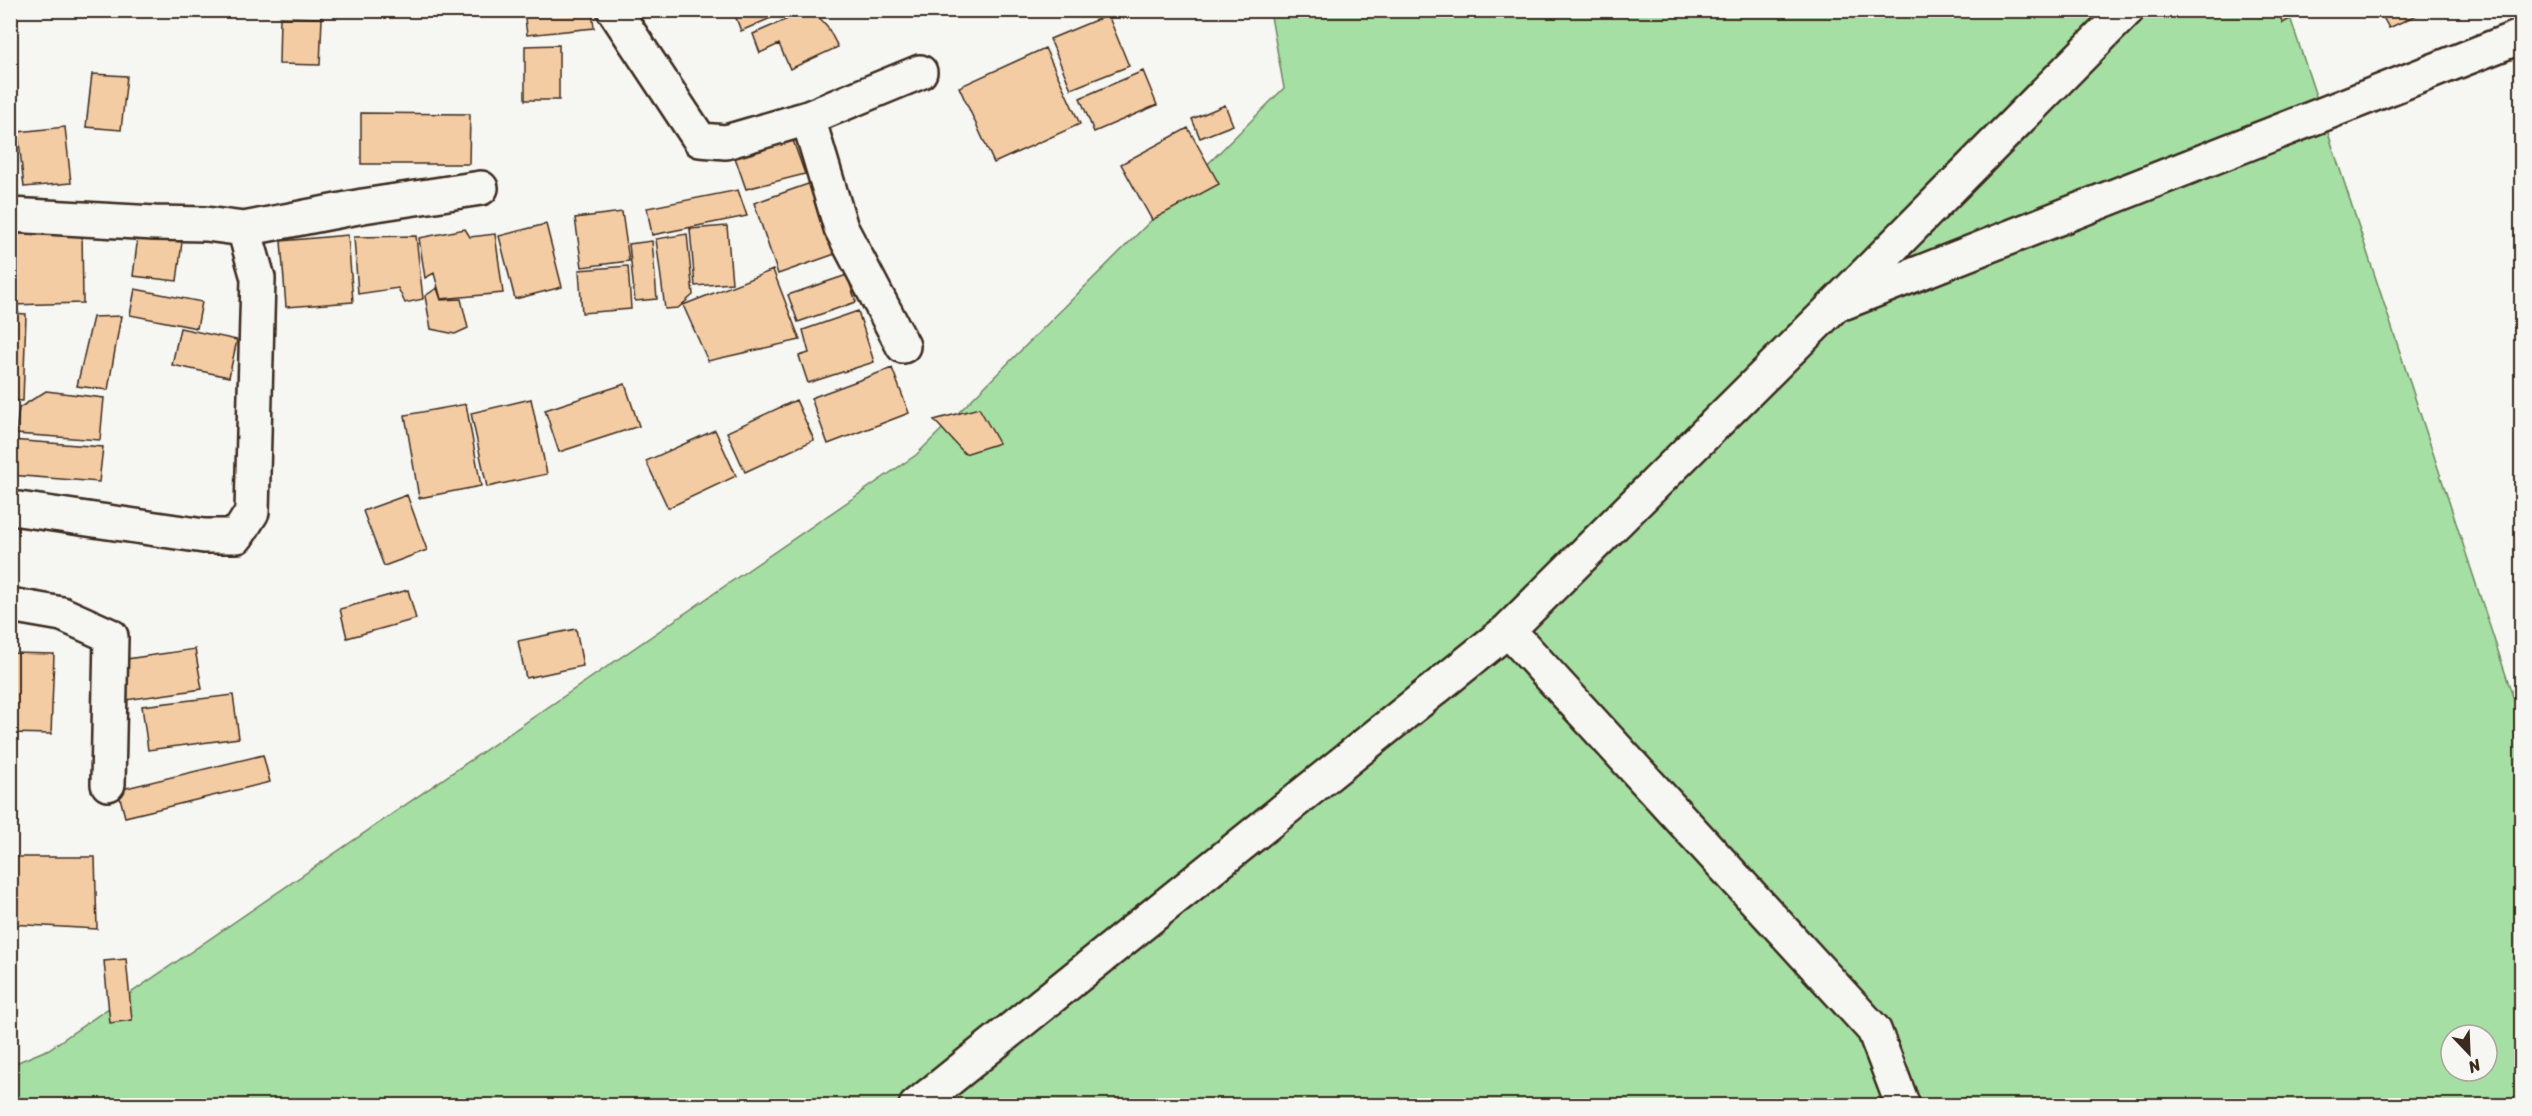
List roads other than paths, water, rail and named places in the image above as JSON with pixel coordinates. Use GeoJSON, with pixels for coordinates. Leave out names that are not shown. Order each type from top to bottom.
{"type":"FeatureCollection","features":[{"type":"Feature","properties":{"kind":"street"},"geometry":{"type":"LineString","coordinates":[[614,10],[700,140],[726,142],[808,118],[920,72]]}},
{"type":"Feature","properties":{"kind":"street"},"geometry":{"type":"LineString","coordinates":[[916,1106],[1508,630],[2127,10]]}},
{"type":"Feature","properties":{"kind":"street"},"geometry":{"type":"LineString","coordinates":[[1833,307],[2522,36]]}},
{"type":"Feature","properties":{"kind":"street"},"geometry":{"type":"LineString","coordinates":[[808,118],[841,228],[903,346]]}},
{"type":"Feature","properties":{"kind":"street"},"geometry":{"type":"LineString","coordinates":[[10,215],[207,224],[244,229],[363,206],[481,188]]}},
{"type":"Feature","properties":{"kind":"street"},"geometry":{"type":"LineString","coordinates":[[12,508],[204,536],[237,536],[252,512],[258,348],[258,278],[244,229]]}},
{"type":"Feature","properties":{"kind":"street"},"geometry":{"type":"LineString","coordinates":[[10,605],[62,614],[111,636],[108,784]]}},
{"type":"Feature","properties":{"kind":"street"},"geometry":{"type":"LineString","coordinates":[[1508,630],[1874,1030],[1903,1106]]}}]}
